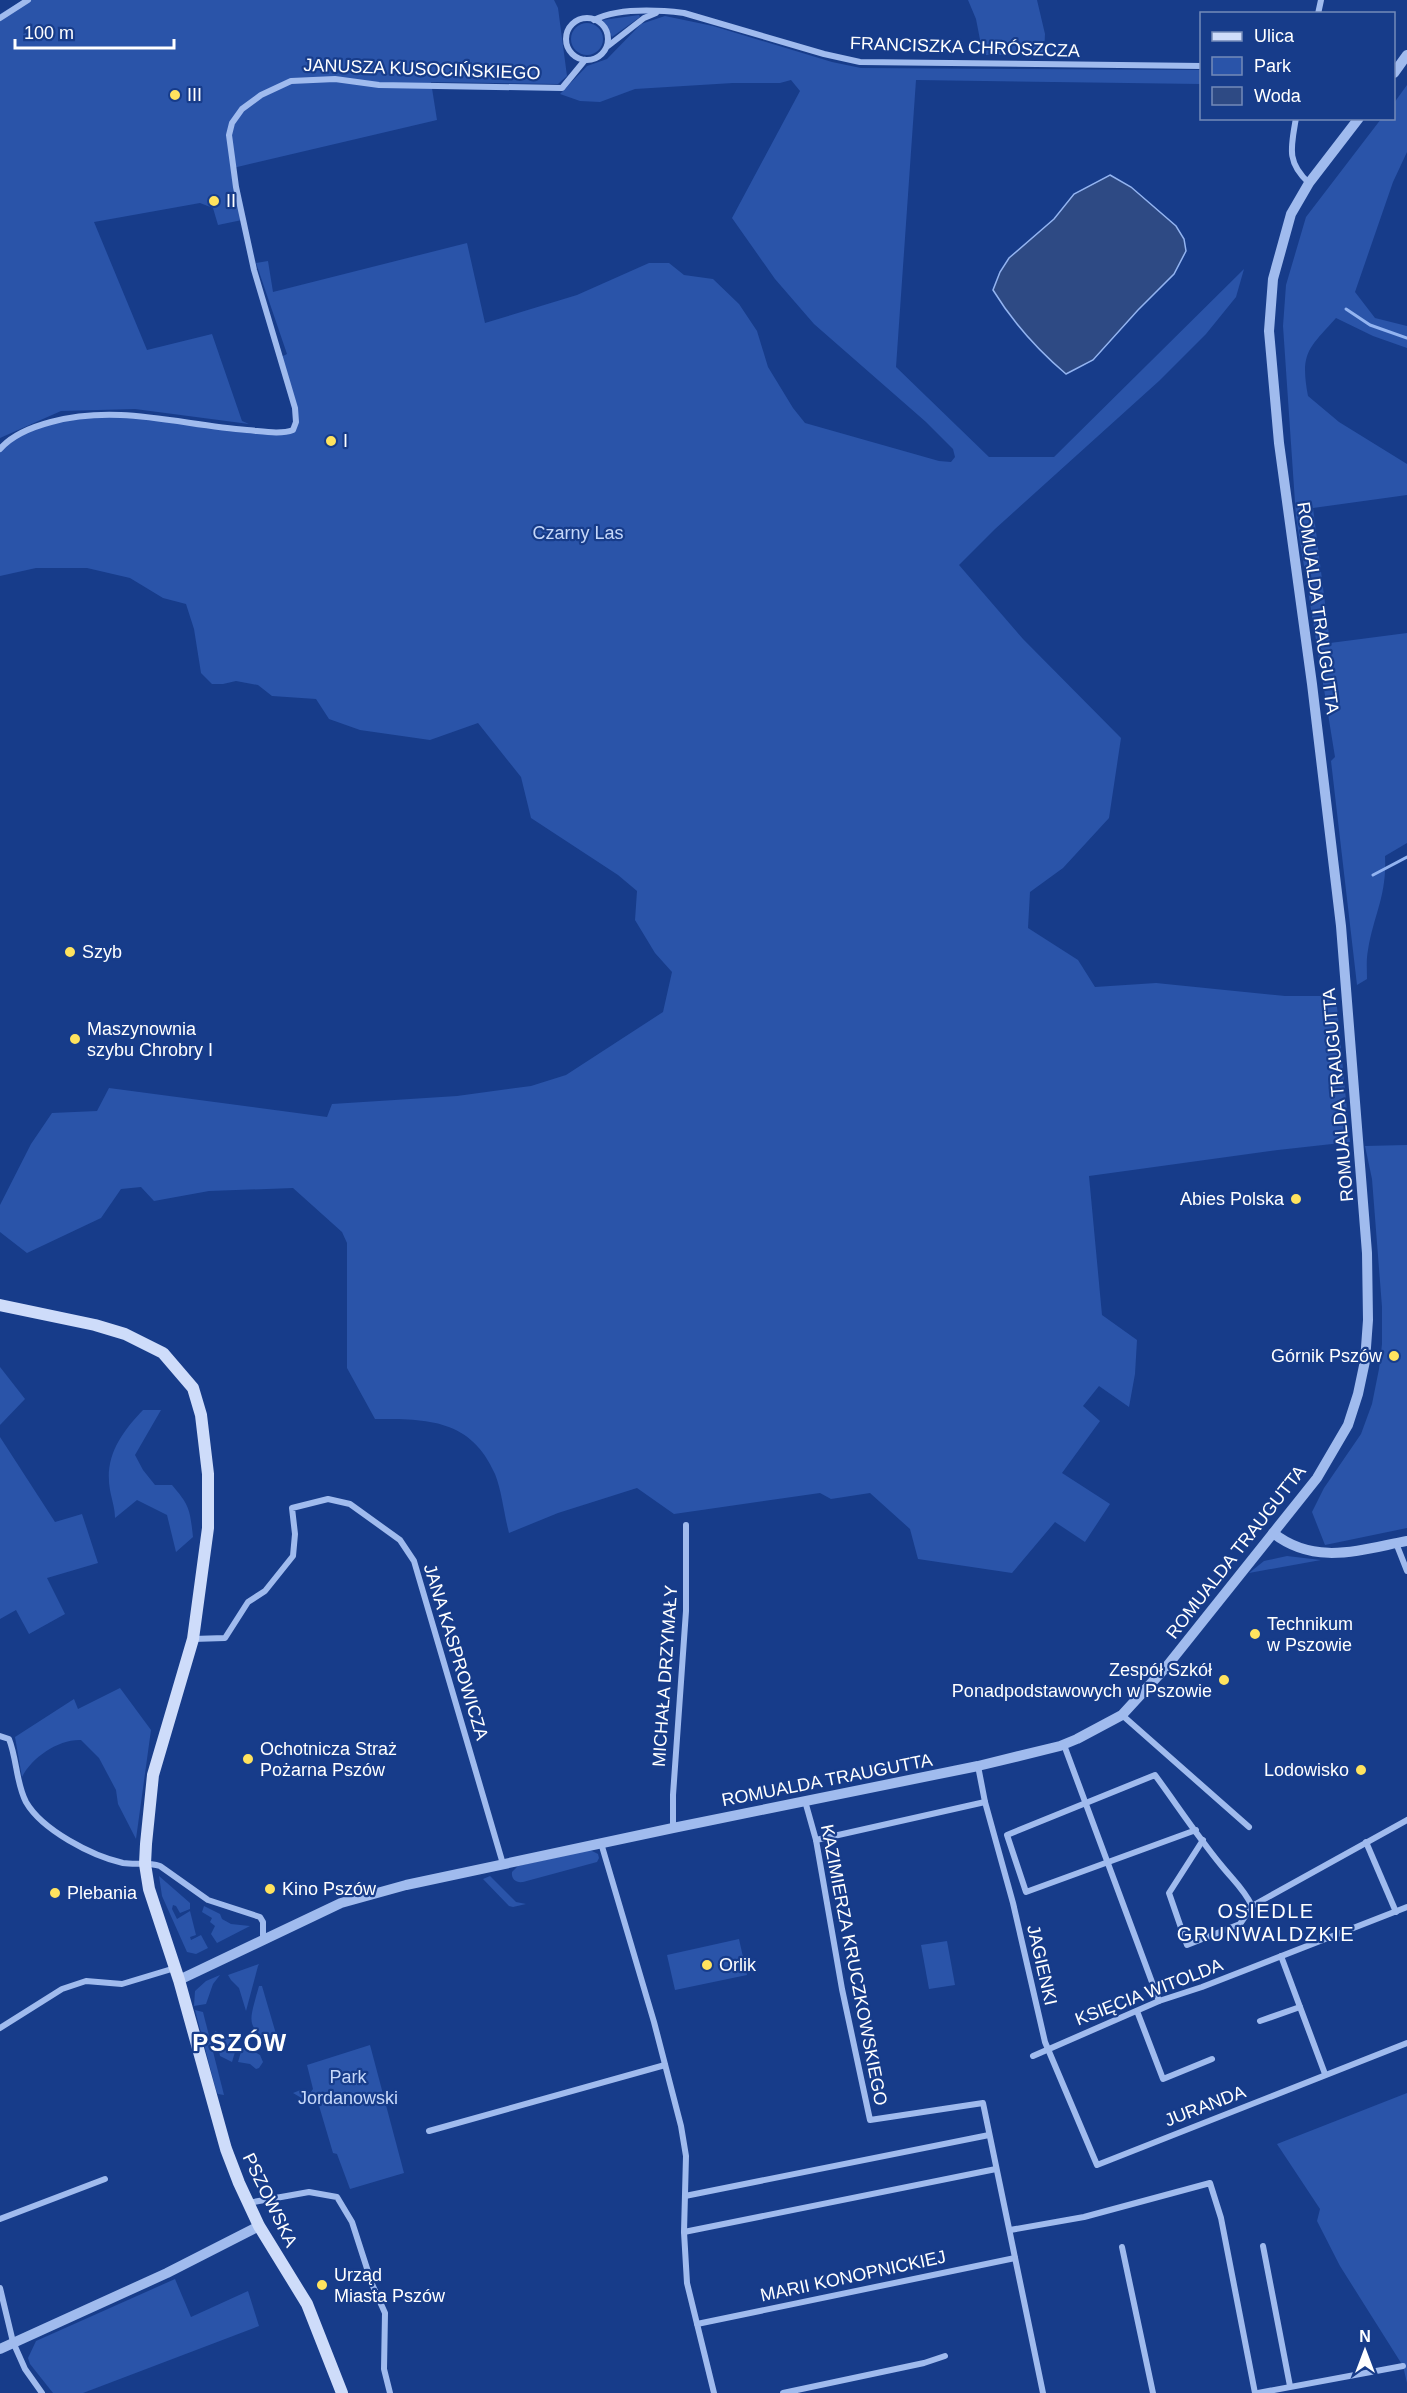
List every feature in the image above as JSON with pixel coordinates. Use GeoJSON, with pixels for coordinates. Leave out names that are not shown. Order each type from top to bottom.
{"type":"FeatureCollection","features":[{"type":"Feature","properties":{"kind":"main road","name":"PSZOWSKA"},"geometry":{"type":"LineString","coordinates":[[0,1305],[95,1325],[125,1334],[164,1353],[194,1388],[201,1415],[208,1474],[208,1528],[193,1639],[153,1775],[145,1864],[149,1889],[177,1974],[226,2149],[259,2226],[307,2304],[342,2393]]}},
{"type":"Feature","properties":{"kind":"street"},"geometry":{"type":"LineString","coordinates":[[0,18],[28,0]]}},
{"type":"Feature","properties":{"kind":"street"},"geometry":{"type":"LineString","coordinates":[[607,46],[608,34],[605,28],[594,20],[581,19],[575,22],[567,33],[567,46],[570,53],[585,60],[596,58],[607,46],[644,18],[662,10]]}},
{"type":"Feature","properties":{"kind":"street","name":"FRANCISZKA CHRÓSZCZA"},"geometry":{"type":"LineString","coordinates":[[594,20],[605,14],[662,10],[684,13],[824,54],[860,62],[1200,66]]}},
{"type":"Feature","properties":{"kind":"street"},"geometry":{"type":"LineString","coordinates":[[1395,72],[1407,55]]}},
{"type":"Feature","properties":{"kind":"street","name":"JANUSZA KUSOCIŃSKIEGO"},"geometry":{"type":"LineString","coordinates":[[0,449],[9,439],[36,426],[75,416],[129,414],[232,429],[281,432],[293,429],[296,422],[296,408],[252,265],[229,144],[232,123],[242,110],[261,95],[291,81],[335,79],[379,85],[562,88],[585,60]]}},
{"type":"Feature","properties":{"kind":"street"},"geometry":{"type":"LineString","coordinates":[[1296,120],[1292,160],[1300,174],[1309,183]]}},
{"type":"Feature","properties":{"kind":"street","name":"ROMUALDA TRAUGUTTA"},"geometry":{"type":"LineString","coordinates":[[177,1974],[263,1940],[341,1903],[406,1885],[601,1842],[978,1766],[1064,1745],[1122,1715],[1167,1666],[1317,1478],[1348,1425],[1365,1361],[1368,1320],[1365,1224],[1341,926],[1312,684],[1279,443],[1269,331],[1273,279],[1291,214],[1309,183],[1357,120]]}},
{"type":"Feature","properties":{"kind":"street","name":"JANA KASPROWICZA"},"geometry":{"type":"LineString","coordinates":[[193,1639],[225,1638],[248,1602],[265,1591],[293,1556],[295,1534],[292,1509],[328,1499],[340,1501],[350,1504],[400,1540],[414,1561],[503,1864]]}},
{"type":"Feature","properties":{"kind":"street","name":"MICHAŁA DRZYMAŁY"},"geometry":{"type":"LineString","coordinates":[[672,1828],[672,1794],[686,1611],[686,1525]]}},
{"type":"Feature","properties":{"kind":"street"},"geometry":{"type":"LineString","coordinates":[[1274,1533],[1294,1547],[1320,1554],[1401,1542],[1407,1571]]}},
{"type":"Feature","properties":{"kind":"street"},"geometry":{"type":"LineString","coordinates":[[1122,1715],[1249,1827]]}},
{"type":"Feature","properties":{"kind":"street"},"geometry":{"type":"LineString","coordinates":[[0,1736],[9,1739],[14,1752],[18,1779],[26,1801],[49,1826],[69,1840],[122,1863],[160,1866],[208,1900],[260,1917],[263,1923],[263,1940]]}},
{"type":"Feature","properties":{"kind":"street"},"geometry":{"type":"LineString","coordinates":[[1064,1745],[1160,2001]]}},
{"type":"Feature","properties":{"kind":"street","name":"JAGIENKI"},"geometry":{"type":"LineString","coordinates":[[978,1766],[985,1802],[1048,2048],[1097,2165]]}},
{"type":"Feature","properties":{"kind":"street"},"geometry":{"type":"LineString","coordinates":[[1196,1830],[1026,1892],[1007,1834],[1155,1775],[1196,1830],[1221,1866],[1245,1891],[1252,1906]]}},
{"type":"Feature","properties":{"kind":"street","name":"KAZIMIERZA KRUCZKOWSKIEGO"},"geometry":{"type":"LineString","coordinates":[[805,1801],[816,1840],[842,1989],[870,2120],[983,2103],[1043,2393]]}},
{"type":"Feature","properties":{"kind":"street"},"geometry":{"type":"LineString","coordinates":[[816,1840],[985,1802]]}},
{"type":"Feature","properties":{"kind":"street","name":"KSIĘCIA WITOLDA"},"geometry":{"type":"LineString","coordinates":[[1203,1840],[1169,1893],[1187,1945],[1240,1924],[1252,1906],[1407,1820]]}},
{"type":"Feature","properties":{"kind":"street"},"geometry":{"type":"LineString","coordinates":[[601,1842],[665,2065],[686,2156],[684,2232],[687,2283],[714,2393]]}},
{"type":"Feature","properties":{"kind":"street"},"geometry":{"type":"LineString","coordinates":[[1366,1842],[1396,1911]]}},
{"type":"Feature","properties":{"kind":"street","name":"KSIĘCIA WITOLDA"},"geometry":{"type":"LineString","coordinates":[[1033,2056],[1160,2001],[1407,1907]]}},
{"type":"Feature","properties":{"kind":"street"},"geometry":{"type":"LineString","coordinates":[[1281,1956],[1325,2074]]}},
{"type":"Feature","properties":{"kind":"street"},"geometry":{"type":"LineString","coordinates":[[0,2028],[62,1989],[86,1981],[122,1984],[177,1974]]}},
{"type":"Feature","properties":{"kind":"street"},"geometry":{"type":"LineString","coordinates":[[1260,2021],[1300,2007]]}},
{"type":"Feature","properties":{"kind":"street"},"geometry":{"type":"LineString","coordinates":[[1137,2011],[1163,2079],[1212,2059]]}},
{"type":"Feature","properties":{"kind":"street","name":"JURANDA"},"geometry":{"type":"LineString","coordinates":[[1097,2165],[1407,2043]]}},
{"type":"Feature","properties":{"kind":"street"},"geometry":{"type":"LineString","coordinates":[[429,2131],[665,2065]]}},
{"type":"Feature","properties":{"kind":"street"},"geometry":{"type":"LineString","coordinates":[[685,2196],[989,2135]]}},
{"type":"Feature","properties":{"kind":"street"},"geometry":{"type":"LineString","coordinates":[[684,2232],[996,2169]]}},
{"type":"Feature","properties":{"kind":"street"},"geometry":{"type":"LineString","coordinates":[[0,2219],[105,2179]]}},
{"type":"Feature","properties":{"kind":"street"},"geometry":{"type":"LineString","coordinates":[[1010,2230],[1084,2217],[1210,2183],[1221,2218],[1257,2393],[1403,2366]]}},
{"type":"Feature","properties":{"kind":"street"},"geometry":{"type":"LineString","coordinates":[[248,2203],[309,2192],[337,2197],[352,2222],[372,2284],[385,2313],[384,2368],[390,2393]]}},
{"type":"Feature","properties":{"kind":"street"},"geometry":{"type":"LineString","coordinates":[[0,2349],[167,2273],[259,2226]]}},
{"type":"Feature","properties":{"kind":"street"},"geometry":{"type":"LineString","coordinates":[[1263,2246],[1290,2386]]}},
{"type":"Feature","properties":{"kind":"street"},"geometry":{"type":"LineString","coordinates":[[1122,2247],[1153,2393]]}},
{"type":"Feature","properties":{"kind":"street","name":"MARII KONOPNICKIEJ"},"geometry":{"type":"LineString","coordinates":[[697,2324],[1015,2258]]}},
{"type":"Feature","properties":{"kind":"street"},"geometry":{"type":"LineString","coordinates":[[0,2288],[13,2343],[25,2369],[42,2393]]}},
{"type":"Feature","properties":{"kind":"street"},"geometry":{"type":"LineString","coordinates":[[783,2393],[915,2365],[945,2356]]}},
{"type":"Feature","properties":{"kind":"green space"},"geometry":{"type":"Polygon","coordinates":[[[23,0],[554,0],[558,8],[567,76],[558,84],[431,82],[437,120],[233,168],[242,220],[218,225],[213,208],[200,203],[94,222],[147,350],[212,334],[242,421],[249,424],[135,409],[61,411],[0,438],[0,14],[23,0]]]}},
{"type":"Feature","properties":{"kind":"green space"},"geometry":{"type":"Polygon","coordinates":[[[968,0],[1037,0],[1045,34],[1044,54],[983,55],[976,19],[968,0]]]}},
{"type":"Feature","properties":{"kind":"green space"},"geometry":{"type":"Polygon","coordinates":[[[639,15],[640,17],[612,37],[603,20],[639,15]]]}},
{"type":"Feature","properties":{"kind":"green space","name":"Czarny Las"},"geometry":{"type":"Polygon","coordinates":[[[665,16],[713,26],[832,62],[861,68],[1200,70],[1200,84],[916,80],[896,367],[989,457],[1054,457],[1244,269],[1236,297],[1206,334],[1159,381],[995,529],[959,565],[1023,639],[1121,738],[1109,818],[1063,868],[1030,892],[1028,928],[1078,960],[1095,987],[1156,983],[1285,996],[1336,996],[1350,1142],[1089,1176],[1102,1315],[1137,1340],[1135,1374],[1129,1407],[1099,1386],[1083,1406],[1100,1421],[1062,1473],[1110,1504],[1085,1542],[1055,1522],[1012,1573],[918,1559],[910,1529],[870,1493],[831,1499],[820,1493],[674,1514],[637,1488],[558,1513],[509,1533],[495,1474],[474,1442],[460,1432],[430,1422],[375,1419],[347,1368],[347,1243],[342,1232],[293,1188],[209,1191],[154,1201],[141,1187],[121,1189],[101,1218],[27,1253],[0,1232],[0,1205],[31,1144],[52,1113],[97,1111],[109,1088],[327,1117],[332,1104],[457,1096],[531,1086],[566,1075],[663,1012],[672,972],[655,953],[635,920],[637,891],[618,875],[531,818],[521,777],[478,723],[430,740],[360,730],[329,719],[316,699],[272,696],[258,685],[236,681],[212,684],[201,673],[194,629],[186,604],[163,598],[130,578],[87,568],[36,568],[0,576],[0,451],[10,440],[68,417],[129,414],[281,432],[293,430],[296,421],[281,357],[287,354],[256,263],[268,261],[273,292],[467,243],[485,323],[577,295],[649,263],[669,263],[684,275],[713,279],[739,304],[757,331],[768,367],[805,423],[939,461],[951,462],[955,457],[953,449],[926,422],[814,324],[775,279],[732,218],[800,91],[791,80],[780,83],[733,83],[635,89],[600,102],[580,101],[560,94],[587,66],[607,59],[641,24],[665,16]]]}},
{"type":"Feature","properties":{"kind":"green space"},"geometry":{"type":"Polygon","coordinates":[[[587,23],[598,28],[603,39],[598,50],[587,55],[576,50],[571,39],[576,28],[587,23]]]}},
{"type":"Feature","properties":{"kind":"green space"},"geometry":{"type":"Polygon","coordinates":[[[1407,85],[1407,152],[1393,182],[1355,292],[1375,318],[1407,326],[1407,348],[1373,336],[1336,318],[1308,352],[1305,370],[1308,396],[1339,422],[1407,464],[1407,495],[1313,508],[1330,643],[1407,633],[1407,843],[1385,856],[1382,894],[1367,954],[1367,979],[1357,985],[1331,761],[1335,757],[1296,517],[1283,326],[1286,285],[1306,217],[1380,120],[1395,120],[1395,102],[1407,85]]]}},
{"type":"Feature","properties":{"kind":"green space","name":"Górnik Pszów"},"geometry":{"type":"Polygon","coordinates":[[[1407,1145],[1407,1528],[1325,1545],[1312,1512],[1324,1488],[1361,1434],[1372,1404],[1382,1344],[1382,1307],[1372,1179],[1365,1146],[1407,1145]]]}},
{"type":"Feature","properties":{"kind":"green space"},"geometry":{"type":"Polygon","coordinates":[[[0,1367],[25,1399],[0,1425],[0,1367]]]}},
{"type":"Feature","properties":{"kind":"green space"},"geometry":{"type":"Polygon","coordinates":[[[143,1410],[161,1410],[135,1455],[155,1485],[172,1485],[186,1504],[190,1514],[193,1537],[176,1552],[167,1515],[137,1500],[115,1518],[109,1478],[112,1456],[121,1437],[143,1410]]]}},
{"type":"Feature","properties":{"kind":"green space"},"geometry":{"type":"Polygon","coordinates":[[[0,1437],[55,1522],[82,1514],[98,1563],[47,1578],[65,1614],[29,1634],[16,1610],[0,1619],[0,1437]]]}},
{"type":"Feature","properties":{"kind":"green space"},"geometry":{"type":"Polygon","coordinates":[[[1287,1556],[1321,1560],[1249,1573],[1264,1561],[1287,1556]]]}},
{"type":"Feature","properties":{"kind":"green space"},"geometry":{"type":"Polygon","coordinates":[[[120,1688],[151,1730],[136,1839],[118,1804],[116,1790],[99,1758],[81,1740],[55,1746],[39,1756],[22,1777],[15,1737],[74,1699],[78,1709],[120,1688]]]}},
{"type":"Feature","properties":{"kind":"green space"},"geometry":{"type":"Polygon","coordinates":[[[590,1850],[598,1854],[597,1862],[523,1882],[516,1881],[512,1877],[512,1872],[518,1866],[590,1850]]]}},
{"type":"Feature","properties":{"kind":"green space"},"geometry":{"type":"Polygon","coordinates":[[[159,1876],[190,1903],[190,1909],[180,1913],[176,1906],[173,1905],[172,1909],[177,1919],[190,1911],[196,1935],[190,1937],[191,1940],[201,1935],[208,1948],[196,1954],[187,1952],[162,1896],[159,1876]]]}},
{"type":"Feature","properties":{"kind":"green space"},"geometry":{"type":"Polygon","coordinates":[[[490,1876],[516,1902],[526,1904],[509,1906],[483,1879],[490,1876]]]}},
{"type":"Feature","properties":{"kind":"green space"},"geometry":{"type":"Polygon","coordinates":[[[204,1906],[220,1914],[222,1919],[231,1924],[250,1926],[217,1943],[211,1934],[215,1926],[210,1922],[212,1918],[202,1912],[204,1906]]]}},
{"type":"Feature","properties":{"kind":"green space","name":"Orlik"},"geometry":{"type":"Polygon","coordinates":[[[739,1939],[747,1975],[675,1990],[667,1955],[739,1939]]]}},
{"type":"Feature","properties":{"kind":"green space"},"geometry":{"type":"Polygon","coordinates":[[[947,1941],[955,1985],[929,1989],[921,1945],[947,1941]]]}},
{"type":"Feature","properties":{"kind":"green space"},"geometry":{"type":"Polygon","coordinates":[[[259,1964],[246,2011],[239,1988],[228,1975],[259,1964]]]}},
{"type":"Feature","properties":{"kind":"green space"},"geometry":{"type":"Polygon","coordinates":[[[220,1975],[213,1984],[206,2004],[194,2006],[195,1991],[206,1981],[220,1975]]]}},
{"type":"Feature","properties":{"kind":"green space"},"geometry":{"type":"Polygon","coordinates":[[[259,1986],[262,1986],[281,2051],[261,2036],[252,2024],[252,2011],[259,1986]]]}},
{"type":"Feature","properties":{"kind":"green space"},"geometry":{"type":"Polygon","coordinates":[[[195,2010],[203,2012],[224,2095],[218,2094],[216,2090],[195,2010]]]}},
{"type":"Feature","properties":{"kind":"green space"},"geometry":{"type":"Polygon","coordinates":[[[215,2031],[238,2042],[232,2062],[220,2056],[215,2031]]]}},
{"type":"Feature","properties":{"kind":"green space"},"geometry":{"type":"Polygon","coordinates":[[[243,2045],[260,2055],[263,2062],[259,2068],[238,2062],[243,2045]]]}},
{"type":"Feature","properties":{"kind":"green space","name":"Park Jordanowski"},"geometry":{"type":"Polygon","coordinates":[[[370,2045],[404,2173],[350,2189],[337,2154],[333,2153],[317,2099],[314,2097],[310,2103],[293,2093],[303,2089],[310,2093],[313,2089],[307,2065],[370,2045]]]}},
{"type":"Feature","properties":{"kind":"green space"},"geometry":{"type":"Polygon","coordinates":[[[1407,2093],[1407,2383],[1403,2366],[1340,2266],[1317,2221],[1320,2209],[1277,2144],[1407,2093]]]}},
{"type":"Feature","properties":{"kind":"green space"},"geometry":{"type":"Polygon","coordinates":[[[175,2279],[191,2317],[248,2291],[259,2326],[83,2393],[53,2393],[30,2364],[28,2358],[36,2341],[175,2279]]]}},
{"type":"Feature","properties":{"kind":"water"},"geometry":{"type":"Polygon","coordinates":[[[1110,175],[1131,187],[1176,226],[1184,239],[1186,251],[1174,274],[1093,360],[1066,374],[1026,335],[993,290],[1009,258],[1054,219],[1074,194],[1110,175]]]}},
{"type":"Feature","properties":{"kind":"waterway"},"geometry":{"type":"LineString","coordinates":[[1346,309],[1370,325],[1407,338]]}},
{"type":"Feature","properties":{"kind":"waterway"},"geometry":{"type":"LineString","coordinates":[[1373,875],[1407,857]]}},
{"type":"Feature","properties":{"kind":"place","name":"III"},"geometry":{"type":"Point","coordinates":[175,95]}},
{"type":"Feature","properties":{"kind":"place","name":"II"},"geometry":{"type":"Point","coordinates":[214,201]}},
{"type":"Feature","properties":{"kind":"place","name":"I"},"geometry":{"type":"Point","coordinates":[331,441]}},
{"type":"Feature","properties":{"kind":"place","name":"Szyb"},"geometry":{"type":"Point","coordinates":[70,952]}},
{"type":"Feature","properties":{"kind":"place","name":"Maszynownia szybu Chrobry I"},"geometry":{"type":"Point","coordinates":[75,1039]}},
{"type":"Feature","properties":{"kind":"place","name":"Abies Polska"},"geometry":{"type":"Point","coordinates":[1296,1199]}},
{"type":"Feature","properties":{"kind":"place","name":"Górnik Pszów"},"geometry":{"type":"Point","coordinates":[1394,1356]}},
{"type":"Feature","properties":{"kind":"place","name":"Technikum w Pszowie"},"geometry":{"type":"Point","coordinates":[1255,1634]}},
{"type":"Feature","properties":{"kind":"place","name":"Zespół Szkół Ponadpodstawowych w Pszowie"},"geometry":{"type":"Point","coordinates":[1224,1680]}},
{"type":"Feature","properties":{"kind":"place","name":"Ochotnicza Straż Pożarna Pszów"},"geometry":{"type":"Point","coordinates":[248,1759]}},
{"type":"Feature","properties":{"kind":"place","name":"Lodowisko"},"geometry":{"type":"Point","coordinates":[1361,1770]}},
{"type":"Feature","properties":{"kind":"place","name":"Kino Pszów"},"geometry":{"type":"Point","coordinates":[270,1889]}},
{"type":"Feature","properties":{"kind":"place","name":"Plebania"},"geometry":{"type":"Point","coordinates":[55,1893]}},
{"type":"Feature","properties":{"kind":"place","name":"Orlik"},"geometry":{"type":"Point","coordinates":[707,1965]}},
{"type":"Feature","properties":{"kind":"place","name":"Urząd Miasta Pszów"},"geometry":{"type":"Point","coordinates":[322,2285]}},
{"type":"Feature","properties":{"kind":"district","name":"OSIEDLE GRUNWALDZKIE"},"geometry":{"type":"Point","coordinates":[1266,1922]}},
{"type":"Feature","properties":{"kind":"district","name":"PSZÓW"},"geometry":{"type":"Point","coordinates":[240,2042]}}]}
